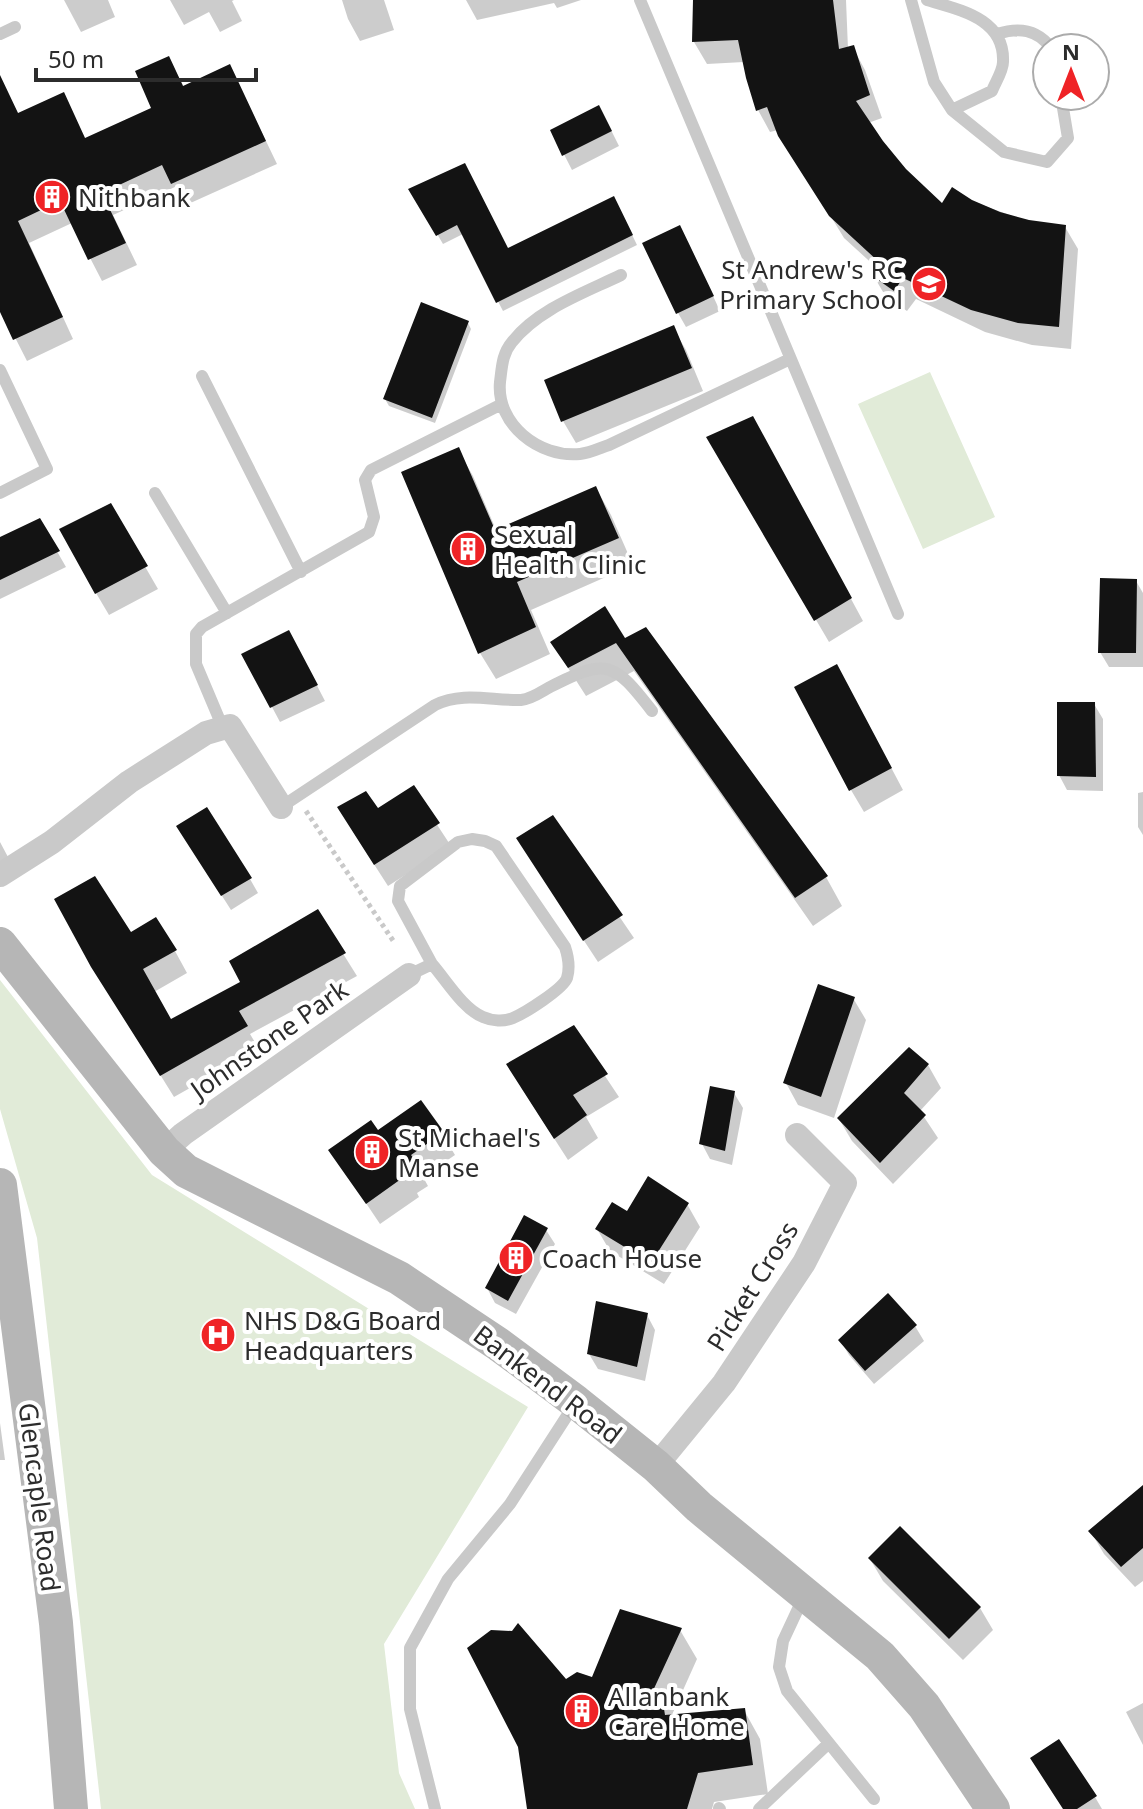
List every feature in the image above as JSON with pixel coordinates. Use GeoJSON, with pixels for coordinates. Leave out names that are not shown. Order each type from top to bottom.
{"type":"FeatureCollection","features":[{"type":"Feature","properties":{"kind":"street"},"geometry":{"type":"LineString","coordinates":[[0,875],[52,842],[129,782],[206,733],[230,726],[281,807]]}},
{"type":"Feature","properties":{"kind":"street","name":"Bankend Road"},"geometry":{"type":"LineString","coordinates":[[0,944],[164,1151],[186,1171],[399,1278],[498,1344],[576,1402],[880,1656],[924,1706],[993,1809]]}},
{"type":"Feature","properties":{"kind":"street","name":"Johnstone Park"},"geometry":{"type":"LineString","coordinates":[[164,1151],[183,1134],[409,975]]}},
{"type":"Feature","properties":{"kind":"street","name":"Picket Cross"},"geometry":{"type":"LineString","coordinates":[[656,1466],[724,1383],[751,1343],[804,1263],[845,1183],[797,1135]]}},
{"type":"Feature","properties":{"kind":"street","name":"Glencaple Road"},"geometry":{"type":"LineString","coordinates":[[0,1185],[56,1623],[71,1809]]}},
{"type":"Feature","properties":{"kind":"lane"},"geometry":{"type":"LineString","coordinates":[[640,0],[898,614]]}},
{"type":"Feature","properties":{"kind":"lane"},"geometry":{"type":"LineString","coordinates":[[911,0],[934,82],[952,110],[1004,152],[1047,162],[1068,138],[1064,112]]}},
{"type":"Feature","properties":{"kind":"lane"},"geometry":{"type":"LineString","coordinates":[[927,0],[978,16],[997,34],[1004,63],[992,91],[952,110]]}},
{"type":"Feature","properties":{"kind":"lane"},"geometry":{"type":"LineString","coordinates":[[0,34],[15,27]]}},
{"type":"Feature","properties":{"kind":"lane"},"geometry":{"type":"LineString","coordinates":[[997,34],[1014,28],[1033,32]]}},
{"type":"Feature","properties":{"kind":"lane"},"geometry":{"type":"LineString","coordinates":[[621,275],[533,321],[512,342],[503,357],[500,389],[504,414],[524,438],[566,454],[582,454],[609,445],[790,359]]}},
{"type":"Feature","properties":{"kind":"lane"},"geometry":{"type":"LineString","coordinates":[[0,370],[47,469],[0,493]]}},
{"type":"Feature","properties":{"kind":"lane"},"geometry":{"type":"LineString","coordinates":[[202,376],[301,572]]}},
{"type":"Feature","properties":{"kind":"lane"},"geometry":{"type":"LineString","coordinates":[[223,728],[196,664],[194,643],[202,627],[369,532],[374,517],[365,480],[371,470],[502,404]]}},
{"type":"Feature","properties":{"kind":"lane"},"geometry":{"type":"LineString","coordinates":[[155,493],[227,613]]}},
{"type":"Feature","properties":{"kind":"lane"},"geometry":{"type":"LineString","coordinates":[[281,807],[435,705],[455,698],[530,698],[581,671],[604,667],[627,679],[652,711]]}},
{"type":"Feature","properties":{"kind":"lane"},"geometry":{"type":"LineString","coordinates":[[472,839],[496,846],[565,947],[568,957],[567,979],[561,987],[513,1019],[501,1021],[485,1019],[473,1012],[432,964],[398,901],[400,886],[458,842],[472,839]]}},
{"type":"Feature","properties":{"kind":"lane"},"geometry":{"type":"LineString","coordinates":[[409,975],[432,964]]}},
{"type":"Feature","properties":{"kind":"lane"},"geometry":{"type":"LineString","coordinates":[[435,1809],[410,1709],[410,1648],[448,1579],[510,1504],[576,1402]]}},
{"type":"Feature","properties":{"kind":"lane"},"geometry":{"type":"LineString","coordinates":[[805,1594],[783,1641],[779,1667],[787,1691],[874,1799]]}},
{"type":"Feature","properties":{"kind":"lane"},"geometry":{"type":"LineString","coordinates":[[759,1809],[829,1743]]}},
{"type":"Feature","properties":{"kind":"path"},"geometry":{"type":"LineString","coordinates":[[281,807],[303,807],[404,957],[409,975]]}},
{"type":"Feature","properties":{"kind":"green space"},"geometry":{"type":"Polygon","coordinates":[[[930,372],[995,517],[923,549],[858,404],[930,372]]]}},
{"type":"Feature","properties":{"kind":"green space","name":"NHS D&G Board Headquarters"},"geometry":{"type":"Polygon","coordinates":[[[0,980],[152,1175],[528,1407],[384,1644],[399,1773],[415,1809],[101,1809],[37,1238],[0,1109],[0,980]]]}},
{"type":"Feature","properties":{"kind":"building"},"geometry":{"type":"Polygon","coordinates":[[[693,0],[833,0],[839,49],[854,45],[870,95],[856,101],[906,169],[942,203],[952,187],[1000,212],[1066,225],[1059,327],[1018,323],[971,310],[903,278],[894,291],[871,275],[880,263],[829,216],[778,136],[767,107],[756,111],[738,40],[692,42],[693,0]]]}},
{"type":"Feature","properties":{"kind":"building","name":"Nithbank"},"geometry":{"type":"Polygon","coordinates":[[[169,56],[183,86],[230,64],[266,141],[171,184],[162,165],[102,193],[126,243],[88,260],[60,201],[18,221],[63,317],[13,340],[0,312],[0,75],[18,113],[64,92],[85,138],[151,108],[135,71],[169,56]]]}},
{"type":"Feature","properties":{"kind":"building"},"geometry":{"type":"Polygon","coordinates":[[[599,105],[612,131],[562,156],[550,130],[599,105]]]}},
{"type":"Feature","properties":{"kind":"building"},"geometry":{"type":"Polygon","coordinates":[[[465,163],[508,248],[614,196],[633,235],[496,303],[457,225],[436,236],[408,189],[465,163]]]}},
{"type":"Feature","properties":{"kind":"building"},"geometry":{"type":"Polygon","coordinates":[[[680,225],[714,296],[676,314],[642,243],[680,225]]]}},
{"type":"Feature","properties":{"kind":"building"},"geometry":{"type":"Polygon","coordinates":[[[421,302],[469,321],[432,418],[383,399],[421,302]]]}},
{"type":"Feature","properties":{"kind":"building"},"geometry":{"type":"Polygon","coordinates":[[[674,325],[692,368],[561,422],[544,380],[674,325]]]}},
{"type":"Feature","properties":{"kind":"building"},"geometry":{"type":"Polygon","coordinates":[[[753,416],[852,598],[814,621],[706,437],[753,416]]]}},
{"type":"Feature","properties":{"kind":"building","name":"Sexual Health Clinic"},"geometry":{"type":"Polygon","coordinates":[[[459,447],[495,530],[596,486],[619,538],[517,582],[536,627],[478,654],[401,472],[459,447]]]}},
{"type":"Feature","properties":{"kind":"building"},"geometry":{"type":"Polygon","coordinates":[[[111,503],[148,566],[95,594],[59,529],[111,503]]]}},
{"type":"Feature","properties":{"kind":"building"},"geometry":{"type":"Polygon","coordinates":[[[40,518],[60,551],[0,580],[0,537],[40,518]]]}},
{"type":"Feature","properties":{"kind":"building"},"geometry":{"type":"Polygon","coordinates":[[[1100,578],[1137,579],[1136,653],[1098,653],[1100,578]]]}},
{"type":"Feature","properties":{"kind":"building"},"geometry":{"type":"Polygon","coordinates":[[[605,606],[625,638],[646,627],[828,876],[795,898],[616,643],[568,668],[550,642],[605,606]]]}},
{"type":"Feature","properties":{"kind":"building"},"geometry":{"type":"Polygon","coordinates":[[[289,630],[318,685],[270,708],[241,654],[289,630]]]}},
{"type":"Feature","properties":{"kind":"building"},"geometry":{"type":"Polygon","coordinates":[[[837,664],[892,768],[849,791],[794,687],[837,664]]]}},
{"type":"Feature","properties":{"kind":"building"},"geometry":{"type":"Polygon","coordinates":[[[1057,702],[1095,702],[1096,777],[1057,776],[1057,702]]]}},
{"type":"Feature","properties":{"kind":"building"},"geometry":{"type":"Polygon","coordinates":[[[414,785],[440,823],[374,865],[337,807],[366,791],[378,808],[414,785]]]}},
{"type":"Feature","properties":{"kind":"building"},"geometry":{"type":"Polygon","coordinates":[[[207,807],[252,878],[221,896],[176,826],[207,807]]]}},
{"type":"Feature","properties":{"kind":"building"},"geometry":{"type":"Polygon","coordinates":[[[553,815],[623,915],[583,941],[516,838],[553,815]]]}},
{"type":"Feature","properties":{"kind":"building"},"geometry":{"type":"Polygon","coordinates":[[[95,876],[131,932],[156,917],[177,950],[143,969],[171,1019],[240,982],[229,961],[318,909],[346,953],[239,1011],[248,1026],[160,1076],[91,967],[54,899],[95,876]]]}},
{"type":"Feature","properties":{"kind":"building"},"geometry":{"type":"Polygon","coordinates":[[[818,984],[855,997],[821,1097],[783,1083],[818,984]]]}},
{"type":"Feature","properties":{"kind":"building"},"geometry":{"type":"Polygon","coordinates":[[[574,1025],[608,1074],[573,1095],[587,1115],[554,1139],[506,1064],[574,1025]]]}},
{"type":"Feature","properties":{"kind":"building"},"geometry":{"type":"Polygon","coordinates":[[[909,1047],[929,1064],[904,1093],[926,1115],[880,1163],[837,1118],[909,1047]]]}},
{"type":"Feature","properties":{"kind":"building"},"geometry":{"type":"Polygon","coordinates":[[[710,1086],[735,1091],[725,1151],[699,1144],[710,1086]]]}},
{"type":"Feature","properties":{"kind":"building","name":"St Michael's Manse"},"geometry":{"type":"Polygon","coordinates":[[[421,1100],[444,1132],[411,1155],[417,1163],[406,1170],[408,1174],[366,1204],[328,1150],[371,1120],[378,1130],[421,1100]]]}},
{"type":"Feature","properties":{"kind":"building"},"geometry":{"type":"Polygon","coordinates":[[[648,1176],[689,1203],[651,1263],[595,1229],[612,1202],[627,1211],[648,1176]]]}},
{"type":"Feature","properties":{"kind":"building","name":"Coach House"},"geometry":{"type":"Polygon","coordinates":[[[524,1215],[548,1228],[508,1301],[485,1288],[524,1215]]]}},
{"type":"Feature","properties":{"kind":"building"},"geometry":{"type":"Polygon","coordinates":[[[888,1293],[917,1325],[865,1371],[838,1340],[888,1293]]]}},
{"type":"Feature","properties":{"kind":"building"},"geometry":{"type":"Polygon","coordinates":[[[596,1301],[648,1313],[637,1367],[587,1354],[596,1301]]]}},
{"type":"Feature","properties":{"kind":"building"},"geometry":{"type":"Polygon","coordinates":[[[1143,1485],[1143,1548],[1121,1567],[1088,1531],[1143,1485]]]}},
{"type":"Feature","properties":{"kind":"building"},"geometry":{"type":"Polygon","coordinates":[[[900,1526],[981,1607],[949,1639],[868,1558],[900,1526]]]}},
{"type":"Feature","properties":{"kind":"building","name":"Allanbank Care Home"},"geometry":{"type":"Polygon","coordinates":[[[620,1609],[682,1628],[651,1695],[663,1703],[665,1715],[745,1708],[753,1765],[698,1773],[687,1809],[527,1809],[518,1747],[467,1648],[491,1630],[512,1631],[518,1623],[566,1679],[577,1672],[592,1677],[620,1609]]]}},
{"type":"Feature","properties":{"kind":"building"},"geometry":{"type":"Polygon","coordinates":[[[1059,1739],[1097,1796],[1077,1809],[1063,1809],[1030,1758],[1059,1739]]]}},
{"type":"Feature","properties":{"kind":"place","name":"Nithbank"},"geometry":{"type":"Point","coordinates":[52,197]}},
{"type":"Feature","properties":{"kind":"place","name":"St Andrew's RC Primary School"},"geometry":{"type":"Point","coordinates":[929,284]}},
{"type":"Feature","properties":{"kind":"place","name":"Sexual Health Clinic"},"geometry":{"type":"Point","coordinates":[468,549]}},
{"type":"Feature","properties":{"kind":"place","name":"St Michael's Manse"},"geometry":{"type":"Point","coordinates":[372,1152]}},
{"type":"Feature","properties":{"kind":"place","name":"Coach House"},"geometry":{"type":"Point","coordinates":[516,1258]}},
{"type":"Feature","properties":{"kind":"place","name":"NHS D&G Board Headquarters"},"geometry":{"type":"Point","coordinates":[218,1335]}},
{"type":"Feature","properties":{"kind":"place","name":"Allanbank Care Home"},"geometry":{"type":"Point","coordinates":[582,1711]}}]}
